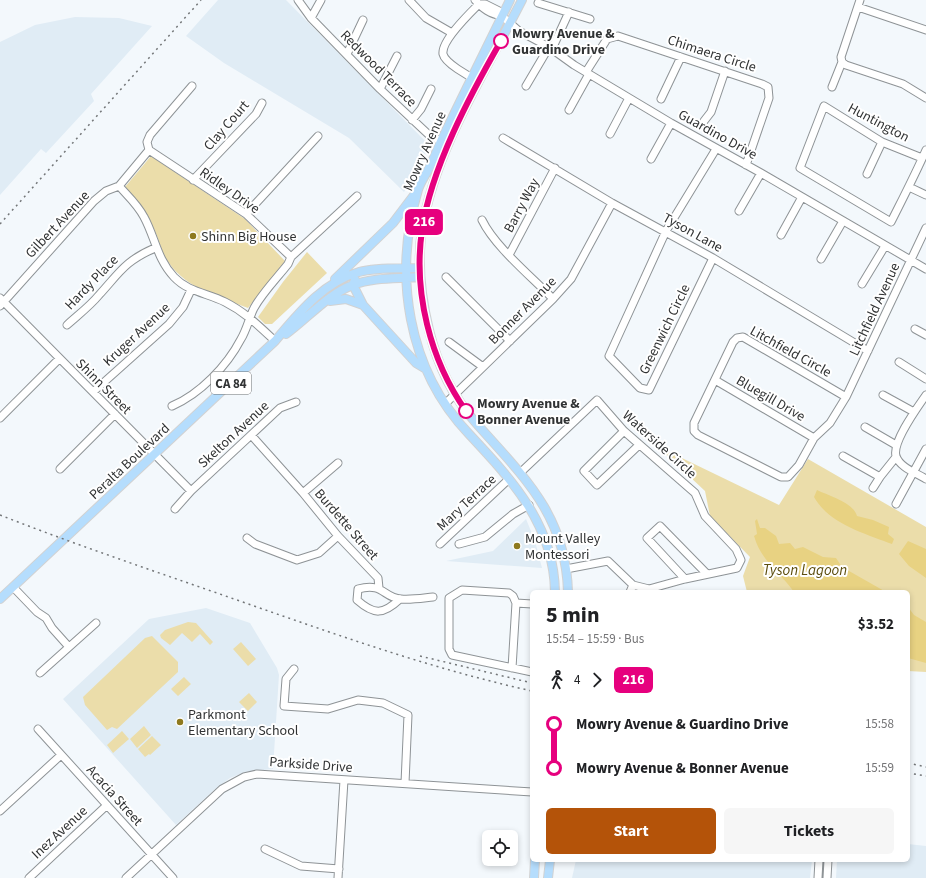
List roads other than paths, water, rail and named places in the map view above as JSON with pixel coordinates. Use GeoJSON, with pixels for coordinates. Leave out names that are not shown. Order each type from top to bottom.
{"type":"FeatureCollection","features":[{"type":"Feature","properties":{"kind":"main road","name":"Mowry Avenue"},"geometry":{"type":"LineString","coordinates":[[510,0],[418,189],[408,230],[405,278],[409,316],[418,350],[426,369],[446,404],[464,429],[509,479],[529,504],[548,546],[553,570],[555,590]]}},
{"type":"Feature","properties":{"kind":"main road","name":"Mowry Avenue"},"geometry":{"type":"LineString","coordinates":[[522,0],[449,145],[428,201],[422,229],[420,277],[424,311],[432,342],[456,395],[473,420],[521,472],[549,515],[560,545],[566,569],[568,590]]}},
{"type":"Feature","properties":{"kind":"main road"},"geometry":{"type":"LineString","coordinates":[[328,286],[393,223],[418,189]]}},
{"type":"Feature","properties":{"kind":"main road","name":"Peralta Boulevard"},"geometry":{"type":"LineString","coordinates":[[0,599],[275,341],[297,316],[328,286],[359,272],[376,269],[420,268]]}},
{"type":"Feature","properties":{"kind":"main road"},"geometry":{"type":"LineString","coordinates":[[353,285],[359,272]]}},
{"type":"Feature","properties":{"kind":"main road","name":"Peralta Boulevard"},"geometry":{"type":"LineString","coordinates":[[275,341],[303,322],[324,303],[353,285],[377,279],[420,277]]}},
{"type":"Feature","properties":{"kind":"main road","name":"Mowry Avenue"},"geometry":{"type":"LineString","coordinates":[[353,285],[363,305],[416,363],[426,369]]}},
{"type":"Feature","properties":{"kind":"main road"},"geometry":{"type":"LineString","coordinates":[[324,303],[346,299],[363,305]]}},
{"type":"Feature","properties":{"kind":"main road"},"geometry":{"type":"LineString","coordinates":[[534,878],[535,862]]}},
{"type":"Feature","properties":{"kind":"main road"},"geometry":{"type":"LineString","coordinates":[[548,878],[550,862]]}},
{"type":"Feature","properties":{"kind":"street","name":"Redwood Terrace"},"geometry":{"type":"LineString","coordinates":[[298,0],[311,18],[412,120],[428,134],[449,145]]}},
{"type":"Feature","properties":{"kind":"street"},"geometry":{"type":"LineString","coordinates":[[311,18],[321,0]]}},
{"type":"Feature","properties":{"kind":"street"},"geometry":{"type":"LineString","coordinates":[[409,0],[426,18],[452,33]]}},
{"type":"Feature","properties":{"kind":"street"},"geometry":{"type":"LineString","coordinates":[[477,2],[452,33],[444,48],[443,54],[448,61],[480,82]]}},
{"type":"Feature","properties":{"kind":"street","name":"Guardino Drive"},"geometry":{"type":"LineString","coordinates":[[477,2],[482,8],[496,15],[502,16],[519,31],[550,48],[588,73],[671,123],[761,173],[926,269]]}},
{"type":"Feature","properties":{"kind":"street"},"geometry":{"type":"LineString","coordinates":[[538,3],[590,19]]}},
{"type":"Feature","properties":{"kind":"street"},"geometry":{"type":"LineString","coordinates":[[832,87],[842,62],[841,57],[859,3],[926,30]]}},
{"type":"Feature","properties":{"kind":"street"},"geometry":{"type":"LineString","coordinates":[[526,86],[550,48],[569,12]]}},
{"type":"Feature","properties":{"kind":"street"},"geometry":{"type":"LineString","coordinates":[[347,54],[363,20]]}},
{"type":"Feature","properties":{"kind":"street","name":"Chimaera Circle"},"geometry":{"type":"LineString","coordinates":[[568,110],[607,39],[614,35],[725,71],[768,87],[770,92],[746,165]]}},
{"type":"Feature","properties":{"kind":"street"},"geometry":{"type":"LineString","coordinates":[[380,89],[397,56]]}},
{"type":"Feature","properties":{"kind":"street"},"geometry":{"type":"LineString","coordinates":[[661,98],[681,57]]}},
{"type":"Feature","properties":{"kind":"street"},"geometry":{"type":"LineString","coordinates":[[842,62],[846,65],[903,84],[926,98]]}},
{"type":"Feature","properties":{"kind":"street"},"geometry":{"type":"LineString","coordinates":[[704,121],[711,112],[725,71]]}},
{"type":"Feature","properties":{"kind":"street"},"geometry":{"type":"LineString","coordinates":[[149,150],[147,142],[150,134],[192,86]]}},
{"type":"Feature","properties":{"kind":"street"},"geometry":{"type":"LineString","coordinates":[[412,120],[421,109],[431,89]]}},
{"type":"Feature","properties":{"kind":"street"},"geometry":{"type":"LineString","coordinates":[[610,134],[630,98]]}},
{"type":"Feature","properties":{"kind":"street","name":"Clay Court"},"geometry":{"type":"LineString","coordinates":[[194,180],[256,114],[262,103]]}},
{"type":"Feature","properties":{"kind":"street","name":"Huntington"},"geometry":{"type":"LineString","coordinates":[[909,187],[891,222],[800,168],[824,106],[882,142],[922,158]]}},
{"type":"Feature","properties":{"kind":"street"},"geometry":{"type":"LineString","coordinates":[[651,159],[671,123]]}},
{"type":"Feature","properties":{"kind":"street"},"geometry":{"type":"LineString","coordinates":[[246,214],[318,136]]}},
{"type":"Feature","properties":{"kind":"street","name":"Tyson Lane"},"geometry":{"type":"LineString","coordinates":[[503,138],[612,203],[666,231],[713,258],[868,351]]}},
{"type":"Feature","properties":{"kind":"street"},"geometry":{"type":"LineString","coordinates":[[867,174],[882,142]]}},
{"type":"Feature","properties":{"kind":"street"},"geometry":{"type":"LineString","coordinates":[[666,231],[716,149]]}},
{"type":"Feature","properties":{"kind":"street","name":"Ridley Drive"},"geometry":{"type":"LineString","coordinates":[[149,150],[246,214],[291,257]]}},
{"type":"Feature","properties":{"kind":"street","name":"Gilbert Avenue"},"geometry":{"type":"LineString","coordinates":[[1,302],[94,200],[106,191],[119,186],[149,150]]}},
{"type":"Feature","properties":{"kind":"street"},"geometry":{"type":"LineString","coordinates":[[926,150],[909,187],[926,195]]}},
{"type":"Feature","properties":{"kind":"street","name":"Barry Way"},"geometry":{"type":"LineString","coordinates":[[510,255],[555,168]]}},
{"type":"Feature","properties":{"kind":"street"},"geometry":{"type":"LineString","coordinates":[[739,211],[761,173]]}},
{"type":"Feature","properties":{"kind":"street"},"geometry":{"type":"LineString","coordinates":[[119,186],[136,204],[145,217],[156,248],[164,264],[174,277],[191,290],[223,301],[250,317],[275,341]]}},
{"type":"Feature","properties":{"kind":"street","name":"Peralta Boulevard"},"geometry":{"type":"LineString","coordinates":[[172,406],[186,400],[221,368],[233,353],[242,338],[256,305],[288,264],[291,257],[357,196]]}},
{"type":"Feature","properties":{"kind":"street"},"geometry":{"type":"LineString","coordinates":[[781,235],[802,197]]}},
{"type":"Feature","properties":{"kind":"street","name":"Bonner Avenue"},"geometry":{"type":"LineString","coordinates":[[446,404],[554,299],[571,279],[612,203]]}},
{"type":"Feature","properties":{"kind":"street"},"geometry":{"type":"LineString","coordinates":[[482,220],[487,229],[510,255],[554,299]]}},
{"type":"Feature","properties":{"kind":"street"},"geometry":{"type":"LineString","coordinates":[[821,258],[843,221]]}},
{"type":"Feature","properties":{"kind":"street","name":"Litchfield Avenue"},"geometry":{"type":"LineString","coordinates":[[788,477],[799,465],[814,438],[830,423],[846,397],[926,228]]}},
{"type":"Feature","properties":{"kind":"street","name":"Greenwich Circle"},"geometry":{"type":"LineString","coordinates":[[666,231],[609,356],[640,388],[649,390],[713,258]]}},
{"type":"Feature","properties":{"kind":"street"},"geometry":{"type":"LineString","coordinates":[[862,284],[885,246]]}},
{"type":"Feature","properties":{"kind":"street","name":"Hardy Place"},"geometry":{"type":"LineString","coordinates":[[67,325],[99,296],[126,264],[141,254],[156,248]]}},
{"type":"Feature","properties":{"kind":"street"},"geometry":{"type":"LineString","coordinates":[[446,277],[510,341]]}},
{"type":"Feature","properties":{"kind":"street","name":"Kruger Avenue"},"geometry":{"type":"LineString","coordinates":[[93,392],[169,324],[183,307],[191,290]]}},
{"type":"Feature","properties":{"kind":"street","name":"Shinn Street"},"geometry":{"type":"LineString","coordinates":[[1,302],[191,491]]}},
{"type":"Feature","properties":{"kind":"street"},"geometry":{"type":"LineString","coordinates":[[915,329],[926,336]]}},
{"type":"Feature","properties":{"kind":"street","name":"Litchfield Circle"},"geometry":{"type":"LineString","coordinates":[[788,477],[781,477],[698,435],[694,431],[694,423],[733,342],[737,338],[743,337],[846,397]]}},
{"type":"Feature","properties":{"kind":"street"},"geometry":{"type":"LineString","coordinates":[[449,342],[483,367]]}},
{"type":"Feature","properties":{"kind":"street"},"geometry":{"type":"LineString","coordinates":[[0,418],[59,359]]}},
{"type":"Feature","properties":{"kind":"street"},"geometry":{"type":"LineString","coordinates":[[899,362],[926,379]]}},
{"type":"Feature","properties":{"kind":"street","name":"Bluegill Drive"},"geometry":{"type":"LineString","coordinates":[[715,380],[814,438]]}},
{"type":"Feature","properties":{"kind":"street"},"geometry":{"type":"LineString","coordinates":[[883,395],[914,412]]}},
{"type":"Feature","properties":{"kind":"street"},"geometry":{"type":"LineString","coordinates":[[874,488],[880,477],[896,457],[896,445],[914,412],[926,396]]}},
{"type":"Feature","properties":{"kind":"street","name":"Waterside Circle"},"geometry":{"type":"LineString","coordinates":[[521,472],[596,400],[624,431],[695,493],[705,516],[736,549],[741,560],[737,568],[685,579],[649,589],[635,588]]}},
{"type":"Feature","properties":{"kind":"street","name":"Skelton Avenue"},"geometry":{"type":"LineString","coordinates":[[176,509],[191,491],[252,436],[280,408],[296,402]]}},
{"type":"Feature","properties":{"kind":"street"},"geometry":{"type":"LineString","coordinates":[[60,469],[115,414]]}},
{"type":"Feature","properties":{"kind":"street"},"geometry":{"type":"LineString","coordinates":[[865,427],[896,445]]}},
{"type":"Feature","properties":{"kind":"street"},"geometry":{"type":"LineString","coordinates":[[624,431],[584,471],[597,485],[639,445]]}},
{"type":"Feature","properties":{"kind":"street","name":"Burdette Street"},"geometry":{"type":"LineString","coordinates":[[252,436],[303,493],[338,536],[378,578],[379,588]]}},
{"type":"Feature","properties":{"kind":"street"},"geometry":{"type":"LineString","coordinates":[[896,504],[926,449]]}},
{"type":"Feature","properties":{"kind":"street"},"geometry":{"type":"LineString","coordinates":[[843,456],[880,477]]}},
{"type":"Feature","properties":{"kind":"street"},"geometry":{"type":"LineString","coordinates":[[896,457],[904,466],[926,479]]}},
{"type":"Feature","properties":{"kind":"street"},"geometry":{"type":"LineString","coordinates":[[303,493],[338,464]]}},
{"type":"Feature","properties":{"kind":"street","name":"Mary Terrace"},"geometry":{"type":"LineString","coordinates":[[440,544],[509,479]]}},
{"type":"Feature","properties":{"kind":"street"},"geometry":{"type":"LineString","coordinates":[[459,544],[485,537],[513,514],[529,504]]}},
{"type":"Feature","properties":{"kind":"street"},"geometry":{"type":"LineString","coordinates":[[685,579],[647,538],[660,526],[707,574]]}},
{"type":"Feature","properties":{"kind":"street"},"geometry":{"type":"LineString","coordinates":[[247,538],[255,544],[297,560],[319,553],[338,536]]}},
{"type":"Feature","properties":{"kind":"street"},"geometry":{"type":"LineString","coordinates":[[566,569],[608,561],[635,588]]}},
{"type":"Feature","properties":{"kind":"street"},"geometry":{"type":"LineString","coordinates":[[400,599],[393,606],[380,612],[368,610],[357,600],[358,590],[369,586],[379,588],[400,599],[433,597]]}},
{"type":"Feature","properties":{"kind":"street"},"geometry":{"type":"LineString","coordinates":[[13,587],[37,612],[46,618],[52,628],[69,647]]}},
{"type":"Feature","properties":{"kind":"street"},"geometry":{"type":"LineString","coordinates":[[512,668],[516,603],[511,594],[462,590],[449,598],[449,649],[452,655],[512,668],[530,672]]}},
{"type":"Feature","properties":{"kind":"street"},"geometry":{"type":"LineString","coordinates":[[516,603],[530,604]]}},
{"type":"Feature","properties":{"kind":"street"},"geometry":{"type":"LineString","coordinates":[[40,673],[96,623]]}},
{"type":"Feature","properties":{"kind":"street"},"geometry":{"type":"LineString","coordinates":[[294,669],[286,679],[284,706],[328,709],[358,700],[383,702],[408,715],[405,783]]}},
{"type":"Feature","properties":{"kind":"street","name":"Acacia Street"},"geometry":{"type":"LineString","coordinates":[[38,729],[106,806],[173,878]]}},
{"type":"Feature","properties":{"kind":"street"},"geometry":{"type":"LineString","coordinates":[[0,811],[61,754]]}},
{"type":"Feature","properties":{"kind":"street","name":"Parkside Drive"},"geometry":{"type":"LineString","coordinates":[[126,878],[222,789],[244,777],[261,774],[530,792]]}},
{"type":"Feature","properties":{"kind":"street"},"geometry":{"type":"LineString","coordinates":[[338,878],[344,780]]}},
{"type":"Feature","properties":{"kind":"street","name":"Inez Avenue"},"geometry":{"type":"LineString","coordinates":[[29,878],[106,806]]}},
{"type":"Feature","properties":{"kind":"street"},"geometry":{"type":"LineString","coordinates":[[265,848],[301,866],[339,869]]}},
{"type":"Feature","properties":{"kind":"street"},"geometry":{"type":"LineString","coordinates":[[818,878],[819,862]]}},
{"type":"Feature","properties":{"kind":"street"},"geometry":{"type":"LineString","coordinates":[[827,878],[828,862]]}},
{"type":"Feature","properties":{"kind":"water"},"geometry":{"type":"Polygon","coordinates":[[[817,490],[846,503],[855,511],[857,516],[873,520],[889,527],[888,534],[894,539],[892,544],[860,532],[838,521],[821,506],[814,497],[817,490]]]}},
{"type":"Feature","properties":{"kind":"water","name":"Tyson Lagoon"},"geometry":{"type":"Polygon","coordinates":[[[757,519],[760,528],[765,528],[776,536],[779,544],[790,543],[795,549],[803,547],[823,557],[836,558],[842,567],[882,590],[793,590],[766,559],[757,545],[754,536],[757,534],[755,521],[757,519]]]}},
{"type":"Feature","properties":{"kind":"water"},"geometry":{"type":"Polygon","coordinates":[[[908,541],[926,549],[926,578],[909,566],[899,554],[908,541]]]}},
{"type":"Feature","properties":{"kind":"water"},"geometry":{"type":"Polygon","coordinates":[[[910,610],[914,615],[926,622],[926,663],[910,659],[910,610]]]}},
{"type":"Feature","properties":{"kind":"railway"},"geometry":{"type":"LineString","coordinates":[[0,224],[201,0]]}},
{"type":"Feature","properties":{"kind":"railway"},"geometry":{"type":"LineString","coordinates":[[0,515],[127,562],[357,641],[461,673],[530,691]]}},
{"type":"Feature","properties":{"kind":"railway"},"geometry":{"type":"LineString","coordinates":[[420,656],[530,683]]}},
{"type":"Feature","properties":{"kind":"railway"},"geometry":{"type":"LineString","coordinates":[[910,763],[926,767]]}},
{"type":"Feature","properties":{"kind":"railway"},"geometry":{"type":"LineString","coordinates":[[910,773],[926,776]]}},
{"type":"Feature","properties":{"kind":"place","name":"Mowry Avenue & Guardino Drive"},"geometry":{"type":"Point","coordinates":[501,41]}},
{"type":"Feature","properties":{"kind":"place","name":"Shinn Big House"},"geometry":{"type":"Point","coordinates":[193,236]}},
{"type":"Feature","properties":{"kind":"place","name":"Mowry Avenue & Bonner Avenue"},"geometry":{"type":"Point","coordinates":[466,411]}},
{"type":"Feature","properties":{"kind":"place","name":"Mount Valley Montessori"},"geometry":{"type":"Point","coordinates":[517,546]}},
{"type":"Feature","properties":{"kind":"place","name":"Parkmont Elementary School"},"geometry":{"type":"Point","coordinates":[180,722]}}]}
